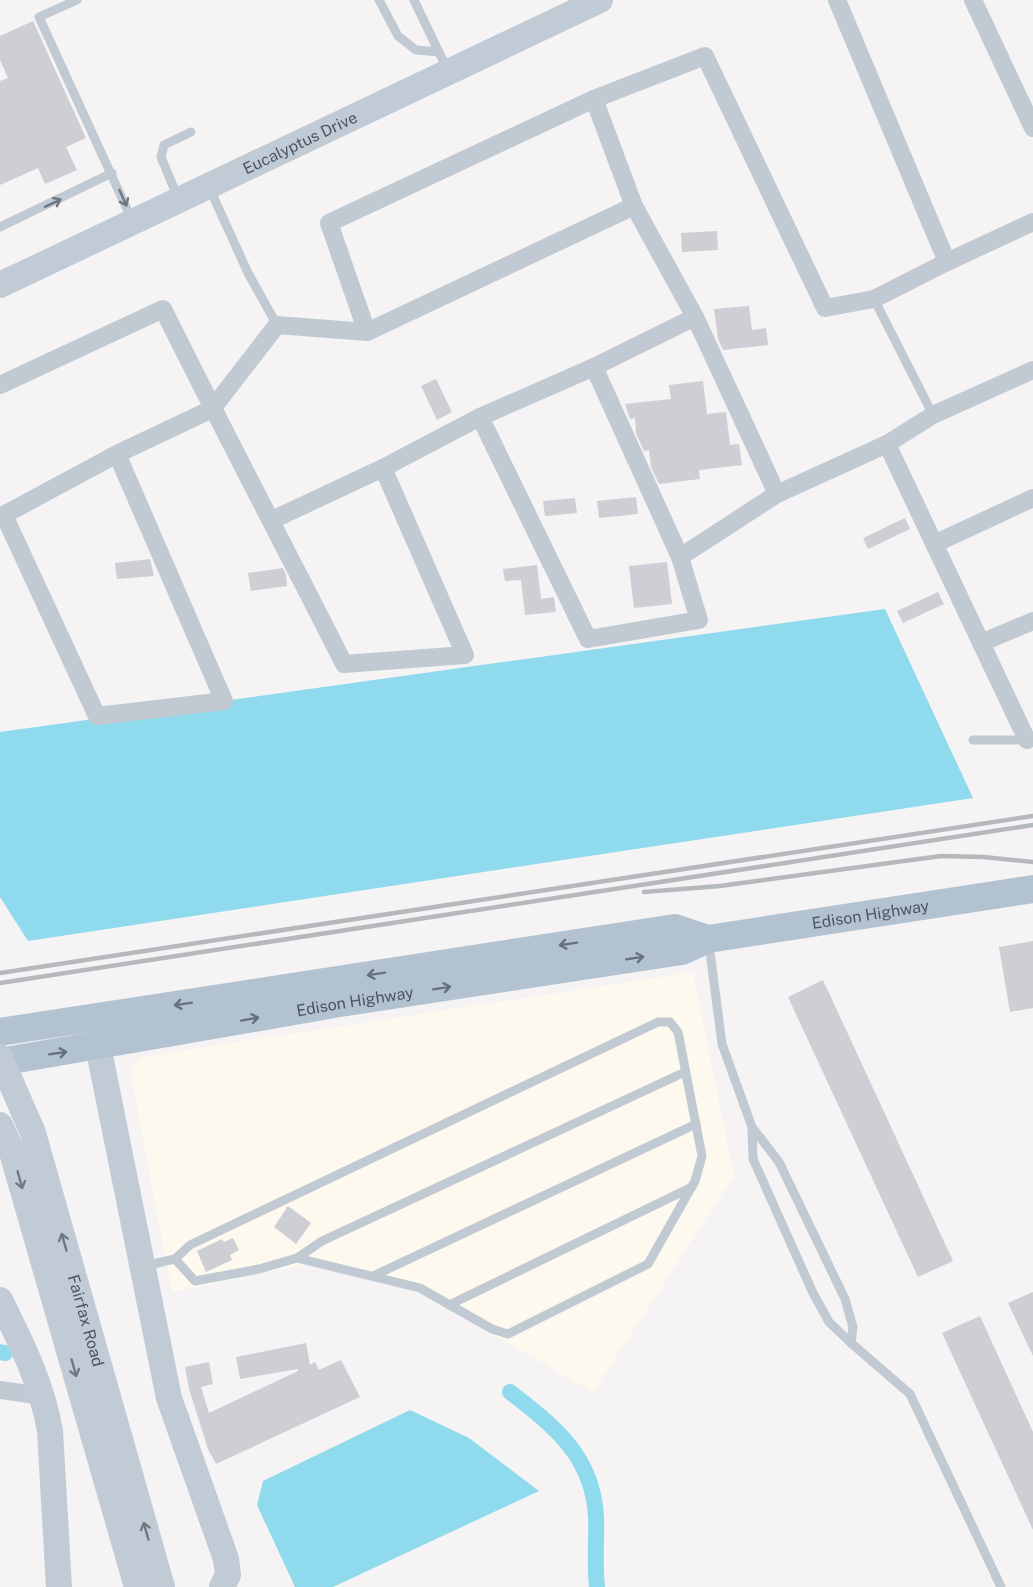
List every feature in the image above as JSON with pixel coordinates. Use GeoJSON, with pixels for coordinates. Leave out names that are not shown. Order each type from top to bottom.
{"type":"FeatureCollection","features":[{"type":"Feature","properties":{"kind":"main road","name":"Eucalyptus Drive"},"geometry":{"type":"LineString","coordinates":[[0,285],[209,187],[443,62],[600,0]]}},
{"type":"Feature","properties":{"kind":"main road","name":"Edison Highway"},"geometry":{"type":"LineString","coordinates":[[0,1060],[98,1046],[340,1003],[682,951],[708,939],[1033,889]]}},
{"type":"Feature","properties":{"kind":"main road","name":"Edison Highway"},"geometry":{"type":"LineString","coordinates":[[0,1032],[675,928],[708,939]]}},
{"type":"Feature","properties":{"kind":"main road"},"geometry":{"type":"LineString","coordinates":[[98,1046],[169,1398],[226,1559],[228,1575],[222,1587]]}},
{"type":"Feature","properties":{"kind":"main road","name":"Fairfax Road"},"geometry":{"type":"LineString","coordinates":[[0,1060],[33,1134],[162,1587]]}},
{"type":"Feature","properties":{"kind":"main road","name":"Fairfax Road"},"geometry":{"type":"LineString","coordinates":[[0,1125],[11,1149],[133,1583]]}},
{"type":"Feature","properties":{"kind":"main road"},"geometry":{"type":"LineString","coordinates":[[0,1300],[29,1358],[43,1396],[50,1431],[59,1587]]}},
{"type":"Feature","properties":{"kind":"street"},"geometry":{"type":"LineString","coordinates":[[837,0],[947,262]]}},
{"type":"Feature","properties":{"kind":"street"},"geometry":{"type":"LineString","coordinates":[[973,0],[1033,128]]}},
{"type":"Feature","properties":{"kind":"street"},"geometry":{"type":"LineString","coordinates":[[367,332],[329,223],[594,99],[705,56],[825,308],[874,300],[947,262],[1033,222]]}},
{"type":"Feature","properties":{"kind":"street"},"geometry":{"type":"LineString","coordinates":[[594,99],[634,206],[695,317],[777,494]]}},
{"type":"Feature","properties":{"kind":"street"},"geometry":{"type":"LineString","coordinates":[[117,454],[225,701],[97,716],[2,516],[117,454],[212,409],[277,325],[367,332],[634,206]]}},
{"type":"Feature","properties":{"kind":"street"},"geometry":{"type":"LineString","coordinates":[[0,385],[163,309],[344,664],[465,655],[383,468]]}},
{"type":"Feature","properties":{"kind":"street"},"geometry":{"type":"LineString","coordinates":[[272,520],[383,468],[480,417],[594,367],[695,317]]}},
{"type":"Feature","properties":{"kind":"street"},"geometry":{"type":"LineString","coordinates":[[480,417],[588,639],[699,620],[680,557],[594,367]]}},
{"type":"Feature","properties":{"kind":"street"},"geometry":{"type":"LineString","coordinates":[[680,557],[777,494],[887,444],[933,415],[1033,370]]}},
{"type":"Feature","properties":{"kind":"street"},"geometry":{"type":"LineString","coordinates":[[887,444],[981,644],[1030,740]]}},
{"type":"Feature","properties":{"kind":"street"},"geometry":{"type":"LineString","coordinates":[[934,544],[1033,498]]}},
{"type":"Feature","properties":{"kind":"street"},"geometry":{"type":"LineString","coordinates":[[981,644],[1033,621]]}},
{"type":"Feature","properties":{"kind":"street"},"geometry":{"type":"LineString","coordinates":[[0,1390],[43,1396]]}},
{"type":"Feature","properties":{"kind":"lane"},"geometry":{"type":"LineString","coordinates":[[77,0],[39,17],[133,222]]}},
{"type":"Feature","properties":{"kind":"lane"},"geometry":{"type":"LineString","coordinates":[[379,0],[398,36],[416,50],[443,62]]}},
{"type":"Feature","properties":{"kind":"lane"},"geometry":{"type":"LineString","coordinates":[[414,0],[443,62]]}},
{"type":"Feature","properties":{"kind":"lane"},"geometry":{"type":"LineString","coordinates":[[179,201],[161,157],[164,145],[191,132]]}},
{"type":"Feature","properties":{"kind":"lane"},"geometry":{"type":"LineString","coordinates":[[0,227],[112,174]]}},
{"type":"Feature","properties":{"kind":"lane"},"geometry":{"type":"LineString","coordinates":[[209,187],[248,273],[277,325]]}},
{"type":"Feature","properties":{"kind":"lane"},"geometry":{"type":"LineString","coordinates":[[874,300],[933,415]]}},
{"type":"Feature","properties":{"kind":"lane"},"geometry":{"type":"LineString","coordinates":[[973,740],[1030,740]]}},
{"type":"Feature","properties":{"kind":"lane"},"geometry":{"type":"LineString","coordinates":[[708,939],[722,1044],[752,1127],[779,1162],[845,1299],[853,1327],[851,1343]]}},
{"type":"Feature","properties":{"kind":"lane"},"geometry":{"type":"LineString","coordinates":[[141,1266],[174,1259],[190,1245],[658,1022],[670,1022],[678,1032],[702,1156],[692,1187],[648,1264],[508,1334],[492,1329],[420,1288],[297,1258]]}},
{"type":"Feature","properties":{"kind":"lane"},"geometry":{"type":"LineString","coordinates":[[174,1259],[195,1281],[259,1269],[297,1258],[322,1241],[686,1072]]}},
{"type":"Feature","properties":{"kind":"lane"},"geometry":{"type":"LineString","coordinates":[[373,1276],[696,1124]]}},
{"type":"Feature","properties":{"kind":"lane"},"geometry":{"type":"LineString","coordinates":[[752,1127],[753,1159],[811,1289],[829,1322],[910,1394],[1001,1587]]}},
{"type":"Feature","properties":{"kind":"lane"},"geometry":{"type":"LineString","coordinates":[[449,1305],[692,1187]]}},
{"type":"Feature","properties":{"kind":"shaded area"},"geometry":{"type":"Polygon","coordinates":[[[693,972],[734,1176],[593,1392],[419,1291],[306,1264],[172,1292],[132,1081],[132,1071],[137,1061],[146,1056],[693,972]]]}},
{"type":"Feature","properties":{"kind":"water"},"geometry":{"type":"Polygon","coordinates":[[[885,609],[973,798],[28,941],[0,897],[0,732],[885,609]]]}},
{"type":"Feature","properties":{"kind":"water"},"geometry":{"type":"Polygon","coordinates":[[[410,1410],[469,1438],[539,1491],[333,1587],[295,1587],[257,1505],[263,1481],[410,1410]]]}},
{"type":"Feature","properties":{"kind":"building"},"geometry":{"type":"Polygon","coordinates":[[[33,21],[86,138],[66,147],[77,170],[45,184],[38,168],[0,185],[0,81],[8,78],[0,60],[0,36],[33,21]]]}},
{"type":"Feature","properties":{"kind":"building"},"geometry":{"type":"Polygon","coordinates":[[[717,231],[718,250],[682,252],[681,233],[717,231]]]}},
{"type":"Feature","properties":{"kind":"building"},"geometry":{"type":"Polygon","coordinates":[[[749,306],[752,330],[766,328],[768,345],[723,350],[718,339],[714,309],[749,306]]]}},
{"type":"Feature","properties":{"kind":"building"},"geometry":{"type":"Polygon","coordinates":[[[436,379],[452,412],[437,420],[421,386],[436,379]]]}},
{"type":"Feature","properties":{"kind":"building"},"geometry":{"type":"Polygon","coordinates":[[[703,381],[707,414],[726,412],[730,445],[739,444],[742,465],[699,470],[700,479],[659,484],[651,467],[649,450],[644,451],[636,433],[635,418],[630,419],[625,404],[671,399],[669,385],[703,381]]]}},
{"type":"Feature","properties":{"kind":"building"},"geometry":{"type":"Polygon","coordinates":[[[636,497],[638,514],[599,518],[597,501],[636,497]]]}},
{"type":"Feature","properties":{"kind":"building"},"geometry":{"type":"Polygon","coordinates":[[[575,498],[577,513],[545,516],[543,501],[575,498]]]}},
{"type":"Feature","properties":{"kind":"building"},"geometry":{"type":"Polygon","coordinates":[[[905,518],[910,529],[868,549],[863,538],[905,518]]]}},
{"type":"Feature","properties":{"kind":"building"},"geometry":{"type":"Polygon","coordinates":[[[150,559],[154,576],[117,579],[115,563],[150,559]]]}},
{"type":"Feature","properties":{"kind":"building"},"geometry":{"type":"Polygon","coordinates":[[[667,562],[672,604],[634,608],[629,566],[667,562]]]}},
{"type":"Feature","properties":{"kind":"building"},"geometry":{"type":"Polygon","coordinates":[[[537,565],[541,599],[554,597],[556,612],[525,615],[521,580],[505,581],[503,569],[537,565]]]}},
{"type":"Feature","properties":{"kind":"building"},"geometry":{"type":"Polygon","coordinates":[[[283,568],[287,586],[251,591],[248,573],[283,568]]]}},
{"type":"Feature","properties":{"kind":"building"},"geometry":{"type":"Polygon","coordinates":[[[938,592],[944,604],[903,623],[897,611],[938,592]]]}},
{"type":"Feature","properties":{"kind":"building"},"geometry":{"type":"Polygon","coordinates":[[[1033,941],[1033,1008],[1010,1012],[999,947],[1033,941]]]}},
{"type":"Feature","properties":{"kind":"building"},"geometry":{"type":"Polygon","coordinates":[[[823,980],[953,1261],[918,1277],[788,997],[823,980]]]}},
{"type":"Feature","properties":{"kind":"building"},"geometry":{"type":"Polygon","coordinates":[[[288,1206],[311,1223],[296,1244],[274,1227],[288,1206]]]}},
{"type":"Feature","properties":{"kind":"building"},"geometry":{"type":"Polygon","coordinates":[[[233,1238],[239,1250],[230,1255],[232,1260],[206,1272],[197,1251],[222,1239],[224,1242],[233,1238]]]}},
{"type":"Feature","properties":{"kind":"building"},"geometry":{"type":"Polygon","coordinates":[[[1033,1292],[1033,1356],[1008,1303],[1033,1292]]]}},
{"type":"Feature","properties":{"kind":"building"},"geometry":{"type":"Polygon","coordinates":[[[980,1316],[1033,1432],[1033,1530],[942,1333],[980,1316]]]}},
{"type":"Feature","properties":{"kind":"building"},"geometry":{"type":"Polygon","coordinates":[[[306,1343],[310,1365],[315,1362],[319,1370],[341,1360],[360,1397],[216,1464],[208,1449],[189,1389],[185,1367],[209,1362],[213,1384],[201,1387],[209,1413],[298,1371],[298,1369],[240,1379],[236,1357],[306,1343]]]}},
{"type":"Feature","properties":{"kind":"waterway"},"geometry":{"type":"LineString","coordinates":[[0,1352],[5,1353]]}},
{"type":"Feature","properties":{"kind":"waterway"},"geometry":{"type":"LineString","coordinates":[[510,1392],[556,1430],[579,1460],[587,1477],[596,1517],[597,1587]]}},
{"type":"Feature","properties":{"kind":"railway"},"geometry":{"type":"LineString","coordinates":[[0,973],[1033,816]]}},
{"type":"Feature","properties":{"kind":"railway"},"geometry":{"type":"LineString","coordinates":[[0,983],[1033,825]]}},
{"type":"Feature","properties":{"kind":"railway"},"geometry":{"type":"LineString","coordinates":[[644,892],[720,886],[941,856],[1033,862]]}}]}
